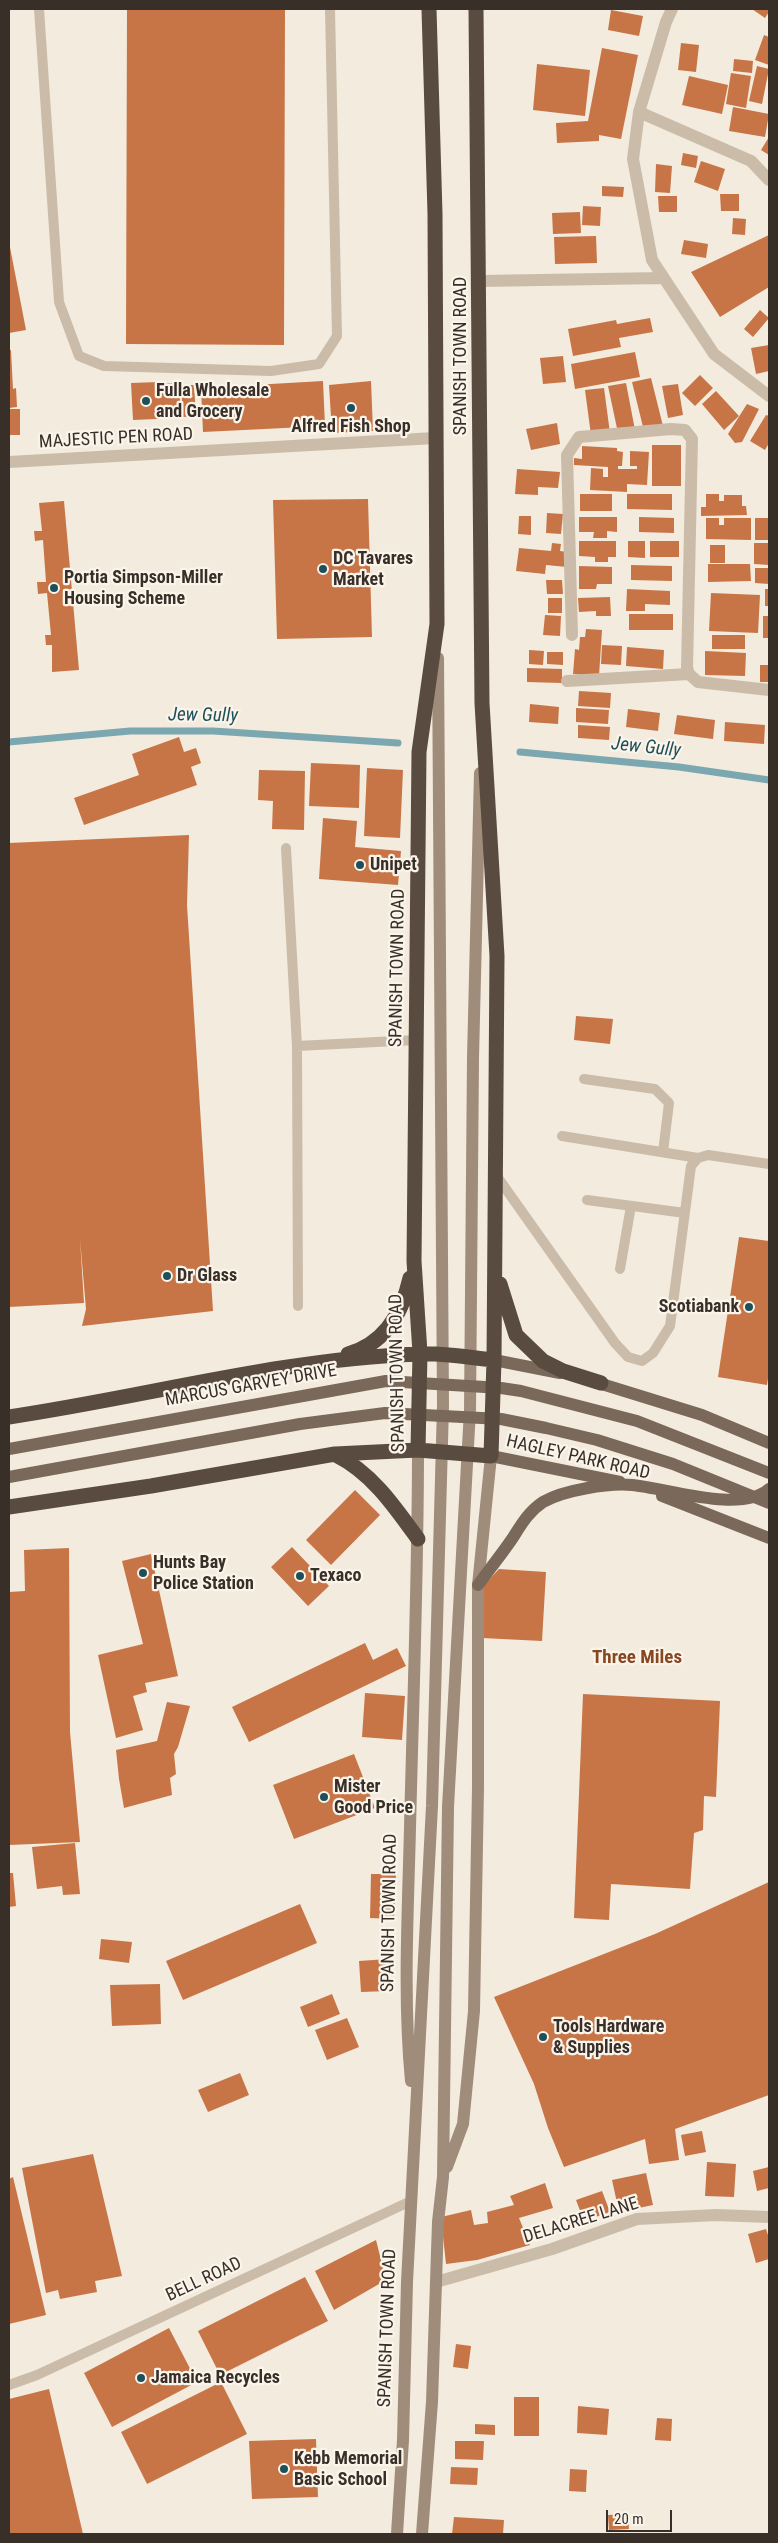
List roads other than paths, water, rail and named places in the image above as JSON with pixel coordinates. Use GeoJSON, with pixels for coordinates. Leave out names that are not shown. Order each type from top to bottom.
{"type":"FeatureCollection","features":[{"type":"Feature","properties":{"kind":"highway","name":"SPANISH TOWN ROAD"},"geometry":{"type":"LineString","coordinates":[[418,1450],[420,1353],[414,1261],[420,752],[437,624],[435,214],[429,9]]}},
{"type":"Feature","properties":{"kind":"highway","name":"SPANISH TOWN ROAD"},"geometry":{"type":"LineString","coordinates":[[476,9],[480,281],[482,703],[497,956],[494,1360],[490,1456]]}},
{"type":"Feature","properties":{"kind":"highway"},"geometry":{"type":"LineString","coordinates":[[495,1230],[501,1289],[516,1335],[543,1361],[563,1371],[601,1383]]}},
{"type":"Feature","properties":{"kind":"highway"},"geometry":{"type":"LineString","coordinates":[[315,1364],[365,1349],[378,1340],[405,1299],[414,1261]]}},
{"type":"Feature","properties":{"kind":"highway","name":"MARCUS GARVEY DRIVE"},"geometry":{"type":"LineString","coordinates":[[9,1416],[73,1407],[206,1380],[315,1364],[420,1353],[494,1360]]}},
{"type":"Feature","properties":{"kind":"highway"},"geometry":{"type":"LineString","coordinates":[[9,1507],[151,1486],[334,1454],[418,1450],[490,1456]]}},
{"type":"Feature","properties":{"kind":"highway"},"geometry":{"type":"LineString","coordinates":[[334,1454],[353,1463],[370,1480],[418,1539]]}},
{"type":"Feature","properties":{"kind":"main road","name":"SPANISH TOWN ROAD"},"geometry":{"type":"LineString","coordinates":[[397,2534],[403,2440],[415,2123],[432,1806],[443,1406],[442,1058],[437,624]]}},
{"type":"Feature","properties":{"kind":"main road","name":"SPANISH TOWN ROAD"},"geometry":{"type":"LineString","coordinates":[[422,2534],[432,2402],[436,2282],[443,2177],[448,1807],[470,1410],[473,1058],[482,703]]}},
{"type":"Feature","properties":{"kind":"main road"},"geometry":{"type":"LineString","coordinates":[[494,1360],[601,1383],[702,1415],[769,1443]]}},
{"type":"Feature","properties":{"kind":"main road","name":"MARCUS GARVEY DRIVE"},"geometry":{"type":"LineString","coordinates":[[11,1449],[386,1381],[501,1388],[637,1421],[769,1473]]}},
{"type":"Feature","properties":{"kind":"main road","name":"HAGLEY PARK ROAD"},"geometry":{"type":"LineString","coordinates":[[9,1477],[300,1424],[385,1414],[501,1419],[597,1440],[673,1464],[769,1503]]}},
{"type":"Feature","properties":{"kind":"main road","name":"SPANISH TOWN ROAD"},"geometry":{"type":"LineString","coordinates":[[415,2123],[409,2055],[407,1920],[418,1539],[418,1450]]}},
{"type":"Feature","properties":{"kind":"main road","name":"SPANISH TOWN ROAD"},"geometry":{"type":"LineString","coordinates":[[443,2177],[463,2124],[474,2011],[478,1788],[478,1585],[490,1456]]}},
{"type":"Feature","properties":{"kind":"main road","name":"HAGLEY PARK ROAD"},"geometry":{"type":"LineString","coordinates":[[490,1456],[631,1485],[769,1538]]}},
{"type":"Feature","properties":{"kind":"main road"},"geometry":{"type":"LineString","coordinates":[[478,1585],[526,1517],[543,1502],[562,1494],[586,1489],[631,1485],[727,1500],[763,1494],[769,1489]]}},
{"type":"Feature","properties":{"kind":"street"},"geometry":{"type":"LineString","coordinates":[[672,9],[666,22],[639,112],[633,159],[652,260],[662,278],[714,354],[769,396]]}},
{"type":"Feature","properties":{"kind":"street"},"geometry":{"type":"LineString","coordinates":[[639,112],[751,161],[769,180]]}},
{"type":"Feature","properties":{"kind":"street"},"geometry":{"type":"LineString","coordinates":[[480,281],[662,278]]}},
{"type":"Feature","properties":{"kind":"street"},"geometry":{"type":"LineString","coordinates":[[572,635],[567,455],[579,437],[671,429],[685,430],[692,439],[687,668],[689,674],[698,682],[769,690]]}},
{"type":"Feature","properties":{"kind":"street","name":"MAJESTIC PEN ROAD"},"geometry":{"type":"LineString","coordinates":[[9,462],[435,438]]}},
{"type":"Feature","properties":{"kind":"street"},"geometry":{"type":"LineString","coordinates":[[567,681],[689,674]]}},
{"type":"Feature","properties":{"kind":"street","name":"DELACREE LANE"},"geometry":{"type":"LineString","coordinates":[[436,2282],[552,2249],[637,2219],[769,2216]]}},
{"type":"Feature","properties":{"kind":"lane"},"geometry":{"type":"LineString","coordinates":[[39,9],[59,302],[79,356],[104,366],[271,371],[319,364],[337,336],[330,9]]}},
{"type":"Feature","properties":{"kind":"lane"},"geometry":{"type":"LineString","coordinates":[[286,848],[297,1046],[298,1306]]}},
{"type":"Feature","properties":{"kind":"lane"},"geometry":{"type":"LineString","coordinates":[[297,1046],[416,1040]]}},
{"type":"Feature","properties":{"kind":"lane"},"geometry":{"type":"LineString","coordinates":[[584,1079],[655,1089],[662,1094],[669,1102],[663,1152]]}},
{"type":"Feature","properties":{"kind":"lane"},"geometry":{"type":"LineString","coordinates":[[562,1136],[698,1158],[708,1155],[769,1164]]}},
{"type":"Feature","properties":{"kind":"lane"},"geometry":{"type":"LineString","coordinates":[[495,1174],[615,1343],[628,1357],[642,1361],[653,1353],[670,1326],[691,1166],[698,1158]]}},
{"type":"Feature","properties":{"kind":"lane"},"geometry":{"type":"LineString","coordinates":[[587,1200],[685,1213]]}},
{"type":"Feature","properties":{"kind":"lane"},"geometry":{"type":"LineString","coordinates":[[620,1269],[631,1206]]}},
{"type":"Feature","properties":{"kind":"lane","name":"BELL ROAD"},"geometry":{"type":"LineString","coordinates":[[9,2385],[37,2375],[412,2201]]}},
{"type":"Feature","properties":{"kind":"waterway","name":"Jew Gully"},"geometry":{"type":"LineString","coordinates":[[9,742],[130,731],[213,731],[398,743]]}},
{"type":"Feature","properties":{"kind":"waterway","name":"Jew Gully"},"geometry":{"type":"LineString","coordinates":[[520,752],[679,767],[769,780]]}},
{"type":"Feature","properties":{"kind":"place","name":"Fulla Wholesale and Grocery"},"geometry":{"type":"Point","coordinates":[146,401]}},
{"type":"Feature","properties":{"kind":"place","name":"Alfred Fish Shop"},"geometry":{"type":"Point","coordinates":[351,408]}},
{"type":"Feature","properties":{"kind":"place","name":"DC Tavares Market"},"geometry":{"type":"Point","coordinates":[323,569]}},
{"type":"Feature","properties":{"kind":"place","name":"Portia Simpson-Miller Housing Scheme"},"geometry":{"type":"Point","coordinates":[54,588]}},
{"type":"Feature","properties":{"kind":"place","name":"Unipet"},"geometry":{"type":"Point","coordinates":[360,865]}},
{"type":"Feature","properties":{"kind":"place","name":"Dr Glass"},"geometry":{"type":"Point","coordinates":[167,1276]}},
{"type":"Feature","properties":{"kind":"place","name":"Scotiabank"},"geometry":{"type":"Point","coordinates":[749,1307]}},
{"type":"Feature","properties":{"kind":"place","name":"Hunts Bay Police Station"},"geometry":{"type":"Point","coordinates":[143,1573]}},
{"type":"Feature","properties":{"kind":"place","name":"Texaco"},"geometry":{"type":"Point","coordinates":[300,1576]}},
{"type":"Feature","properties":{"kind":"place","name":"Mister Good Price"},"geometry":{"type":"Point","coordinates":[324,1797]}},
{"type":"Feature","properties":{"kind":"place","name":"Tools Hardware & Supplies"},"geometry":{"type":"Point","coordinates":[543,2037]}},
{"type":"Feature","properties":{"kind":"place","name":"Jamaica Recycles"},"geometry":{"type":"Point","coordinates":[141,2378]}},
{"type":"Feature","properties":{"kind":"place","name":"Kebb Memorial Basic School"},"geometry":{"type":"Point","coordinates":[284,2469]}},
{"type":"Feature","properties":{"kind":"district","name":"Three Miles"},"geometry":{"type":"Point","coordinates":[637,1658]}}]}
